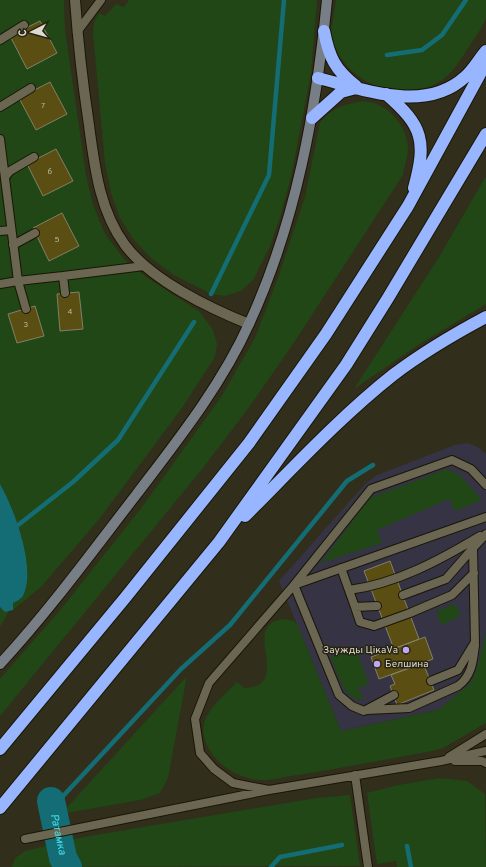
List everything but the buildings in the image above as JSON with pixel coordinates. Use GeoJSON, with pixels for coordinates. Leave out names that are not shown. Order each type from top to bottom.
{"type":"FeatureCollection","features":[{"type":"Feature","properties":{"kind":"highway"},"geometry":{"type":"LineString","coordinates":[[324,31],[332,60],[346,78],[359,88]]}},
{"type":"Feature","properties":{"kind":"highway"},"geometry":{"type":"LineString","coordinates":[[318,78],[386,94],[412,97],[431,94],[449,88],[465,77],[486,51]]}},
{"type":"Feature","properties":{"kind":"highway"},"geometry":{"type":"LineString","coordinates":[[0,749],[125,598],[249,443],[326,334],[408,206],[486,64]]}},
{"type":"Feature","properties":{"kind":"highway"},"geometry":{"type":"LineString","coordinates":[[312,118],[341,92],[359,88]]}},
{"type":"Feature","properties":{"kind":"highway"},"geometry":{"type":"LineString","coordinates":[[386,94],[406,112],[416,128],[421,144],[420,166],[408,206]]}},
{"type":"Feature","properties":{"kind":"highway"},"geometry":{"type":"LineString","coordinates":[[0,808],[219,542],[346,365],[486,134]]}},
{"type":"Feature","properties":{"kind":"highway"},"geometry":{"type":"LineString","coordinates":[[219,542],[324,436],[393,376],[427,351],[486,317]]}},
{"type":"Feature","properties":{"kind":"street"},"geometry":{"type":"LineString","coordinates":[[75,0],[77,32],[94,164],[101,196],[112,224],[125,245],[144,266],[166,281],[211,307],[249,324]]}},
{"type":"Feature","properties":{"kind":"street"},"geometry":{"type":"LineString","coordinates":[[0,664],[54,600],[159,464],[228,366],[249,324],[281,244],[292,210],[312,118],[327,0]]}},
{"type":"Feature","properties":{"kind":"lane"},"geometry":{"type":"LineString","coordinates":[[77,32],[101,0]]}},
{"type":"Feature","properties":{"kind":"lane"},"geometry":{"type":"LineString","coordinates":[[0,40],[24,24]]}},
{"type":"Feature","properties":{"kind":"lane"},"geometry":{"type":"LineString","coordinates":[[0,107],[31,88]]}},
{"type":"Feature","properties":{"kind":"lane"},"geometry":{"type":"LineString","coordinates":[[0,139],[3,180],[18,281],[26,308]]}},
{"type":"Feature","properties":{"kind":"lane"},"geometry":{"type":"LineString","coordinates":[[3,180],[10,171],[34,157]]}},
{"type":"Feature","properties":{"kind":"lane"},"geometry":{"type":"LineString","coordinates":[[0,232],[11,230]]}},
{"type":"Feature","properties":{"kind":"lane"},"geometry":{"type":"LineString","coordinates":[[13,246],[35,233]]}},
{"type":"Feature","properties":{"kind":"lane"},"geometry":{"type":"LineString","coordinates":[[0,284],[144,266]]}},
{"type":"Feature","properties":{"kind":"lane"},"geometry":{"type":"LineString","coordinates":[[63,276],[65,293]]}},
{"type":"Feature","properties":{"kind":"lane"},"geometry":{"type":"LineString","coordinates":[[269,790],[233,783],[214,769],[200,753],[195,719],[209,683],[294,585],[371,489],[452,460],[470,469],[486,485]]}},
{"type":"Feature","properties":{"kind":"lane"},"geometry":{"type":"LineString","coordinates":[[294,585],[486,517]]}},
{"type":"Feature","properties":{"kind":"lane"},"geometry":{"type":"LineString","coordinates":[[349,590],[370,588],[436,562],[486,533]]}},
{"type":"Feature","properties":{"kind":"lane"},"geometry":{"type":"LineString","coordinates":[[402,594],[446,579],[486,533]]}},
{"type":"Feature","properties":{"kind":"lane"},"geometry":{"type":"LineString","coordinates":[[294,585],[339,695],[352,706],[364,710],[409,708],[458,686],[465,681],[469,674],[473,663],[475,642],[473,548]]}},
{"type":"Feature","properties":{"kind":"lane"},"geometry":{"type":"LineString","coordinates":[[341,568],[360,622],[374,626],[410,613],[452,595],[474,573]]}},
{"type":"Feature","properties":{"kind":"lane"},"geometry":{"type":"LineString","coordinates":[[355,607],[377,606]]}},
{"type":"Feature","properties":{"kind":"lane"},"geometry":{"type":"LineString","coordinates":[[431,681],[458,670],[475,642]]}},
{"type":"Feature","properties":{"kind":"lane"},"geometry":{"type":"LineString","coordinates":[[364,710],[394,695]]}},
{"type":"Feature","properties":{"kind":"lane"},"geometry":{"type":"LineString","coordinates":[[441,761],[486,734]]}},
{"type":"Feature","properties":{"kind":"lane"},"geometry":{"type":"LineString","coordinates":[[25,839],[269,790],[441,761],[486,751]]}},
{"type":"Feature","properties":{"kind":"lane"},"geometry":{"type":"LineString","coordinates":[[441,761],[482,762],[486,764]]}},
{"type":"Feature","properties":{"kind":"lane"},"geometry":{"type":"LineString","coordinates":[[355,776],[368,867]]}},
{"type":"Feature","properties":{"kind":"shaded area"},"geometry":{"type":"Polygon","coordinates":[[[467,443],[476,446],[486,454],[486,689],[438,710],[341,731],[279,581],[365,484],[377,475],[455,445],[467,443]]]}},
{"type":"Feature","properties":{"kind":"green space"},"geometry":{"type":"Polygon","coordinates":[[[0,0],[64,0],[65,30],[86,175],[93,205],[105,234],[125,260],[146,277],[200,312],[213,330],[217,344],[215,357],[182,408],[100,518],[41,587],[13,610],[13,603],[23,596],[27,584],[27,570],[26,555],[17,523],[0,484],[0,0]]]}},
{"type":"Feature","properties":{"kind":"green space"},"geometry":{"type":"Polygon","coordinates":[[[129,0],[317,0],[311,73],[291,177],[270,246],[253,280],[241,291],[225,296],[211,294],[174,275],[152,259],[134,240],[120,218],[111,193],[105,163],[93,33],[94,22],[99,13],[105,16],[116,4],[124,7],[129,0]]]}},
{"type":"Feature","properties":{"kind":"green space"},"geometry":{"type":"Polygon","coordinates":[[[336,0],[486,0],[486,18],[461,59],[446,77],[427,88],[410,91],[393,90],[377,86],[362,79],[349,68],[339,55],[332,39],[332,26],[336,0]]]}},
{"type":"Feature","properties":{"kind":"green space"},"geometry":{"type":"Polygon","coordinates":[[[362,101],[375,103],[383,107],[395,117],[403,130],[408,144],[408,151],[403,175],[295,341],[250,406],[203,468],[0,716],[0,679],[62,608],[142,507],[221,397],[255,338],[279,275],[305,197],[320,123],[324,118],[338,108],[362,101]]]}},
{"type":"Feature","properties":{"kind":"green space"},"geometry":{"type":"Polygon","coordinates":[[[486,176],[486,304],[418,345],[354,389],[439,257],[486,176]]]}},
{"type":"Feature","properties":{"kind":"green space"},"geometry":{"type":"Polygon","coordinates":[[[447,469],[460,475],[482,500],[455,511],[449,499],[377,530],[382,543],[321,563],[370,498],[447,469]]]}},
{"type":"Feature","properties":{"kind":"green space"},"geometry":{"type":"Polygon","coordinates":[[[451,605],[456,605],[460,614],[458,617],[442,625],[436,612],[451,605]]]}},
{"type":"Feature","properties":{"kind":"green space"},"geometry":{"type":"Polygon","coordinates":[[[0,607],[5,612],[9,611],[0,627],[0,607]]]}},
{"type":"Feature","properties":{"kind":"green space"},"geometry":{"type":"Polygon","coordinates":[[[283,619],[294,621],[297,624],[341,731],[438,710],[471,683],[477,669],[486,632],[486,723],[443,748],[427,752],[268,780],[252,779],[232,771],[220,763],[211,752],[205,741],[203,731],[205,722],[214,705],[237,682],[245,688],[257,685],[264,680],[267,671],[264,641],[265,632],[269,625],[283,619]]]}},
{"type":"Feature","properties":{"kind":"green space"},"geometry":{"type":"Polygon","coordinates":[[[355,647],[369,684],[358,688],[364,699],[357,699],[346,691],[342,685],[331,657],[355,647]]]}},
{"type":"Feature","properties":{"kind":"green space"},"geometry":{"type":"Polygon","coordinates":[[[187,676],[168,778],[160,793],[140,800],[61,814],[187,676]]]}},
{"type":"Feature","properties":{"kind":"green space"},"geometry":{"type":"Polygon","coordinates":[[[440,778],[467,781],[485,794],[486,867],[397,867],[396,861],[377,864],[367,793],[398,785],[440,778]]]}},
{"type":"Feature","properties":{"kind":"green space"},"geometry":{"type":"Polygon","coordinates":[[[350,795],[360,866],[12,867],[15,858],[25,851],[84,837],[316,798],[350,795]]]}},
{"type":"Feature","properties":{"kind":"water"},"geometry":{"type":"Polygon","coordinates":[[[0,484],[17,523],[26,555],[27,570],[27,584],[23,596],[13,603],[13,610],[5,612],[0,607],[0,484]]]}},
{"type":"Feature","properties":{"kind":"waterway"},"geometry":{"type":"LineString","coordinates":[[211,294],[269,175],[284,0]]}},
{"type":"Feature","properties":{"kind":"waterway"},"geometry":{"type":"LineString","coordinates":[[387,55],[422,50],[442,35],[466,0]]}},
{"type":"Feature","properties":{"kind":"waterway"},"geometry":{"type":"LineString","coordinates":[[13,529],[73,482],[118,440],[194,322]]}},
{"type":"Feature","properties":{"kind":"waterway"},"geometry":{"type":"LineString","coordinates":[[52,808],[181,669],[230,625],[347,481],[373,465]]}},
{"type":"Feature","properties":{"kind":"waterway","name":"Ратамка"},"geometry":{"type":"LineString","coordinates":[[51,801],[63,858],[68,867]]}},
{"type":"Feature","properties":{"kind":"waterway"},"geometry":{"type":"LineString","coordinates":[[271,867],[280,857],[342,845]]}},
{"type":"Feature","properties":{"kind":"waterway"},"geometry":{"type":"LineString","coordinates":[[407,846],[411,867]]}},
{"type":"Feature","properties":{"kind":"place","name":"Заужды ЦікаVа"},"geometry":{"type":"Point","coordinates":[406,650]}},
{"type":"Feature","properties":{"kind":"place","name":"Белшина"},"geometry":{"type":"Point","coordinates":[377,664]}}]}
